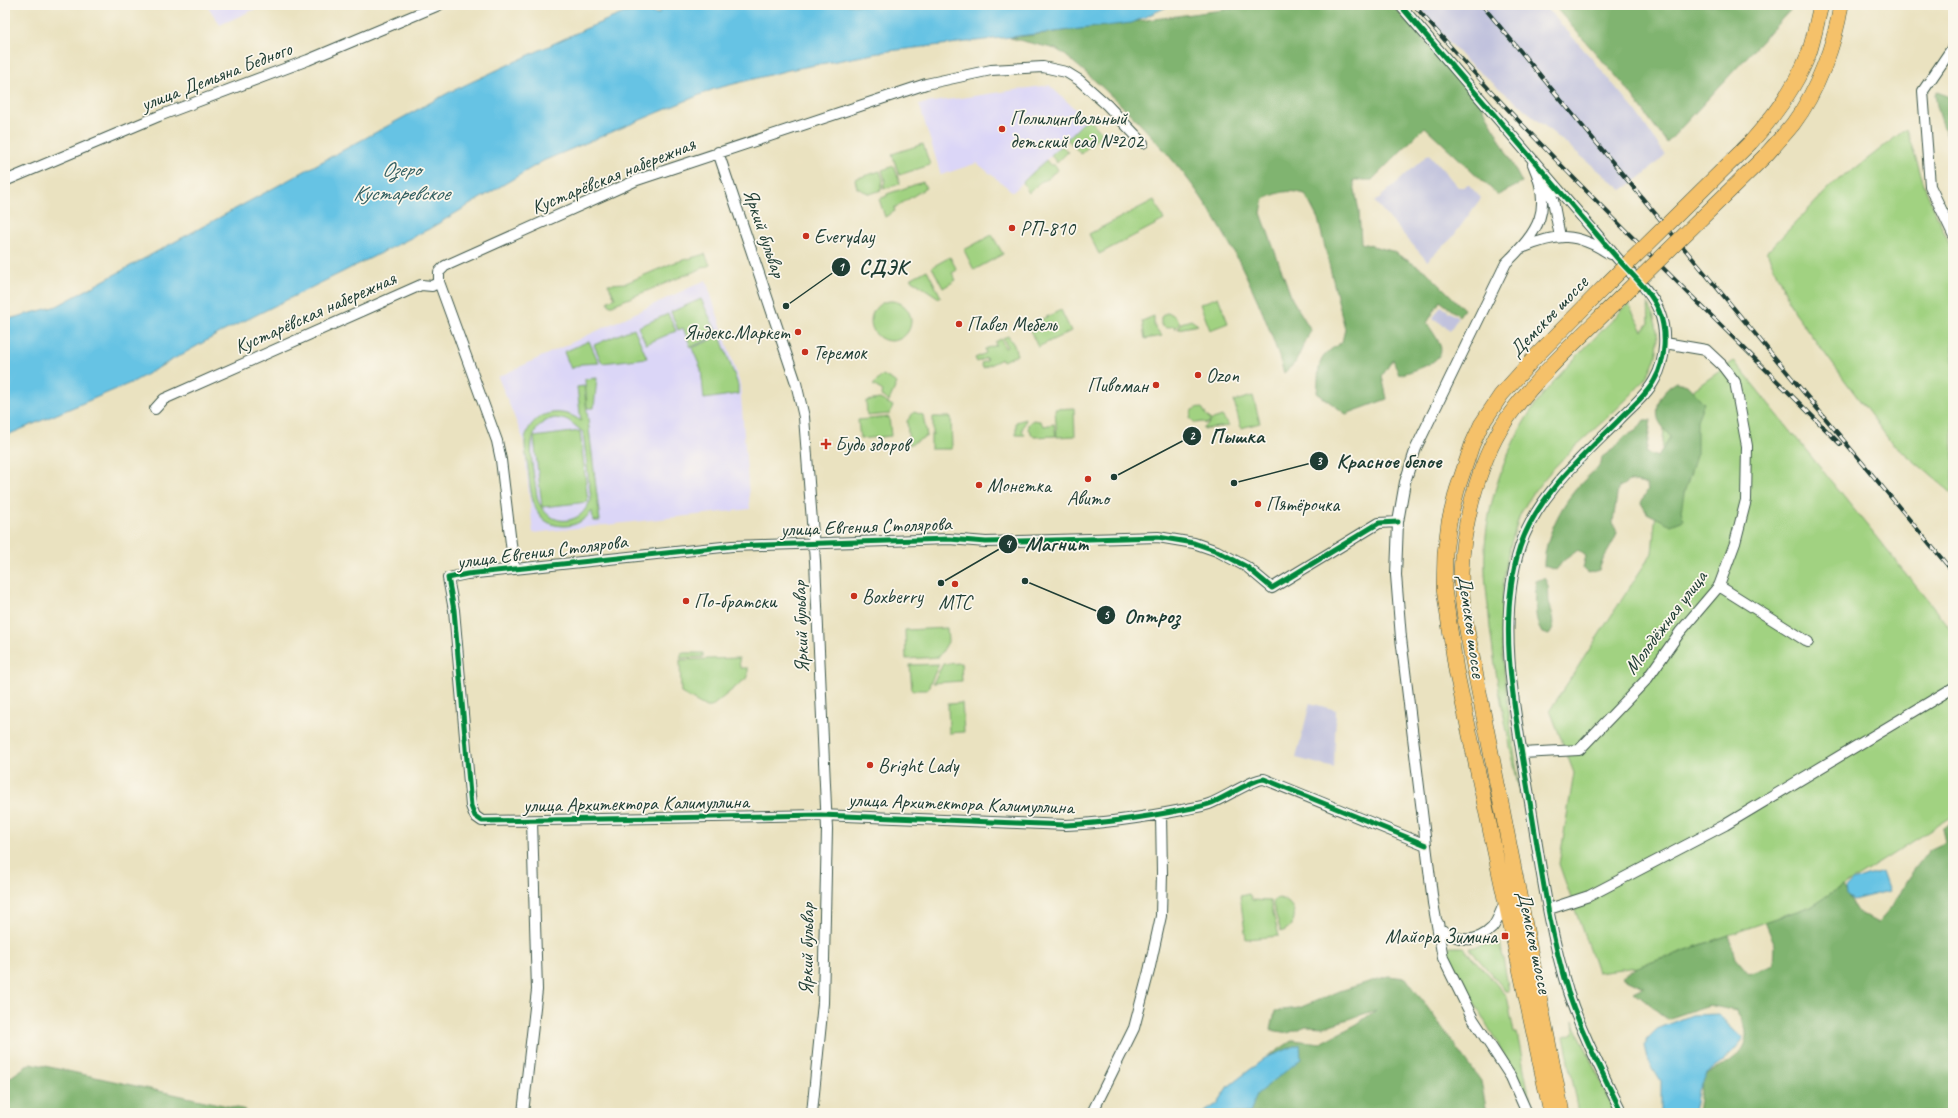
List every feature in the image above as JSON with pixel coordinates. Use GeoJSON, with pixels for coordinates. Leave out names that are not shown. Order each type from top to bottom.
{"type":"FeatureCollection","features":[{"type":"Feature","properties":{"kind":"main road","name":"Демское шоссе"},"geometry":{"type":"LineString","coordinates":[[1551,1113],[1448,627],[1444,589],[1445,553],[1449,522],[1472,445],[1481,425],[1506,389],[1538,354],[1608,283],[1751,142],[1779,110],[1797,79],[1809,52],[1821,5]]}},
{"type":"Feature","properties":{"kind":"main road","name":"Демское шоссе"},"geometry":{"type":"LineString","coordinates":[[1562,1113],[1463,605],[1461,573],[1465,535],[1474,490],[1490,450],[1510,414],[1537,381],[1765,156],[1794,122],[1810,95],[1827,59],[1837,30],[1841,5]]}},
{"type":"Feature","properties":{"kind":"street","name":"улица Демьяна Бедного"},"geometry":{"type":"LineString","coordinates":[[5,181],[159,116],[308,60],[439,5]]}},
{"type":"Feature","properties":{"kind":"street"},"geometry":{"type":"LineString","coordinates":[[1400,5],[1618,259],[1646,288],[1659,310],[1665,343],[1662,364],[1655,380],[1641,398],[1556,486],[1534,516],[1520,545],[1513,572],[1509,603],[1509,640],[1512,681],[1522,753],[1558,955],[1569,994],[1597,1061],[1622,1113]]}},
{"type":"Feature","properties":{"kind":"street"},"geometry":{"type":"LineString","coordinates":[[1953,48],[1923,91],[1930,186],[1953,234]]}},
{"type":"Feature","properties":{"kind":"street","name":"Кустарёвская набережная"},"geometry":{"type":"LineString","coordinates":[[155,409],[164,399],[422,285],[432,286],[440,282],[439,272],[445,266],[634,181],[931,82],[998,70],[1043,67],[1059,70],[1079,80],[1111,108],[1143,142]]}},
{"type":"Feature","properties":{"kind":"street","name":"Яркий бульвар"},"geometry":{"type":"LineString","coordinates":[[718,152],[802,401],[804,417],[814,544],[826,815],[823,1002],[812,1113]]}},
{"type":"Feature","properties":{"kind":"street"},"geometry":{"type":"LineString","coordinates":[[1529,155],[1541,173],[1553,200],[1560,237]]}},
{"type":"Feature","properties":{"kind":"street"},"geometry":{"type":"LineString","coordinates":[[1527,1113],[1511,1077],[1473,1019],[1443,958],[1433,903],[1397,601],[1396,575],[1398,522],[1405,482],[1416,448],[1493,286],[1506,263],[1522,248],[1535,230],[1542,209],[1543,191],[1529,155]]}},
{"type":"Feature","properties":{"kind":"street"},"geometry":{"type":"LineString","coordinates":[[1522,248],[1546,238],[1569,237],[1590,242],[1618,259]]}},
{"type":"Feature","properties":{"kind":"street"},"geometry":{"type":"LineString","coordinates":[[440,282],[497,441],[501,460],[514,569]]}},
{"type":"Feature","properties":{"kind":"street","name":"Молодёжная улица"},"geometry":{"type":"LineString","coordinates":[[1522,753],[1579,750],[1647,679],[1680,632],[1719,586],[1734,543],[1746,500],[1747,446],[1735,382],[1722,364],[1706,350],[1665,343]]}},
{"type":"Feature","properties":{"kind":"street","name":"улица Евгения Столярова"},"geometry":{"type":"LineString","coordinates":[[475,816],[471,806],[454,610],[448,578],[514,569],[732,546],[953,539],[986,542],[1158,537],[1194,543],[1221,553],[1247,567],[1272,588],[1379,522],[1398,522]]}},
{"type":"Feature","properties":{"kind":"street"},"geometry":{"type":"LineString","coordinates":[[1719,586],[1808,642]]}},
{"type":"Feature","properties":{"kind":"street"},"geometry":{"type":"LineString","coordinates":[[1549,909],[1589,896],[1725,825],[1953,688]]}},
{"type":"Feature","properties":{"kind":"street","name":"улица Архитектора Калимуллина"},"geometry":{"type":"LineString","coordinates":[[475,816],[486,822],[826,815],[1066,825],[1119,821],[1208,804],[1236,792],[1257,780],[1264,779],[1426,845]]}},
{"type":"Feature","properties":{"kind":"street"},"geometry":{"type":"LineString","coordinates":[[1092,1113],[1134,1028],[1149,971],[1161,916],[1161,814]]}},
{"type":"Feature","properties":{"kind":"street"},"geometry":{"type":"LineString","coordinates":[[523,1113],[537,990],[532,821]]}},
{"type":"Feature","properties":{"kind":"street"},"geometry":{"type":"LineString","coordinates":[[1433,903],[1439,928],[1451,936],[1467,940],[1480,937],[1493,927],[1506,900]]}},
{"type":"Feature","properties":{"kind":"shaded area"},"geometry":{"type":"Polygon","coordinates":[[[207,5],[264,5],[220,25],[207,5]]]}},
{"type":"Feature","properties":{"kind":"shaded area"},"geometry":{"type":"Polygon","coordinates":[[[1417,5],[1544,5],[1593,60],[1637,113],[1665,155],[1641,177],[1622,190],[1465,60],[1417,5]]]}},
{"type":"Feature","properties":{"kind":"shaded area","name":"Полилингвальный детский сад №202"},"geometry":{"type":"Polygon","coordinates":[[[1049,85],[1087,120],[1013,192],[977,163],[941,175],[919,104],[1049,85]]]}},
{"type":"Feature","properties":{"kind":"shaded area"},"geometry":{"type":"Polygon","coordinates":[[[1429,154],[1458,187],[1464,187],[1468,184],[1481,198],[1452,238],[1427,261],[1375,202],[1429,154]]]}},
{"type":"Feature","properties":{"kind":"shaded area"},"geometry":{"type":"Polygon","coordinates":[[[706,280],[740,384],[750,509],[533,533],[523,438],[498,377],[706,280]]]}},
{"type":"Feature","properties":{"kind":"shaded area"},"geometry":{"type":"Polygon","coordinates":[[[1441,306],[1458,318],[1450,330],[1433,318],[1441,306]]]}},
{"type":"Feature","properties":{"kind":"shaded area"},"geometry":{"type":"Polygon","coordinates":[[[1310,703],[1336,710],[1334,768],[1296,758],[1310,703]]]}},
{"type":"Feature","properties":{"kind":"green space"},"geometry":{"type":"Polygon","coordinates":[[[1260,5],[1392,5],[1482,105],[1522,183],[1498,195],[1425,127],[1372,180],[1353,180],[1359,211],[1361,243],[1392,251],[1427,272],[1464,309],[1459,316],[1440,301],[1427,323],[1440,345],[1441,351],[1438,357],[1427,365],[1399,375],[1393,359],[1382,376],[1387,399],[1346,414],[1317,393],[1320,362],[1327,353],[1342,342],[1345,329],[1318,219],[1305,194],[1299,192],[1279,193],[1264,199],[1261,213],[1292,299],[1311,330],[1295,363],[1284,373],[1268,326],[1235,254],[1210,210],[1182,171],[1135,118],[1065,55],[1056,49],[1010,38],[1260,5]]]}},
{"type":"Feature","properties":{"kind":"green space"},"geometry":{"type":"Polygon","coordinates":[[[1553,5],[1795,5],[1667,143],[1624,85],[1553,5]]]}},
{"type":"Feature","properties":{"kind":"green space"},"geometry":{"type":"Polygon","coordinates":[[[1937,92],[1953,98],[1953,160],[1935,95],[1937,92]]]}},
{"type":"Feature","properties":{"kind":"green space"},"geometry":{"type":"Polygon","coordinates":[[[1088,118],[1102,133],[1081,154],[1067,139],[1088,118]]]}},
{"type":"Feature","properties":{"kind":"green space"},"geometry":{"type":"Polygon","coordinates":[[[1906,129],[1927,193],[1953,252],[1953,494],[1890,441],[1794,312],[1767,252],[1839,178],[1848,174],[1906,129]]]}},
{"type":"Feature","properties":{"kind":"green space"},"geometry":{"type":"Polygon","coordinates":[[[923,144],[930,165],[899,175],[892,154],[923,144]]]}},
{"type":"Feature","properties":{"kind":"green space"},"geometry":{"type":"Polygon","coordinates":[[[1061,145],[1068,152],[1057,163],[1051,155],[1061,145]]]}},
{"type":"Feature","properties":{"kind":"green space"},"geometry":{"type":"Polygon","coordinates":[[[1046,160],[1050,165],[1055,165],[1058,170],[1048,179],[1040,182],[1029,193],[1023,182],[1046,160]]]}},
{"type":"Feature","properties":{"kind":"green space"},"geometry":{"type":"Polygon","coordinates":[[[894,166],[900,184],[883,189],[885,180],[882,170],[894,166]]]}},
{"type":"Feature","properties":{"kind":"green space"},"geometry":{"type":"Polygon","coordinates":[[[880,171],[883,180],[881,190],[870,194],[857,188],[855,179],[880,171]]]}},
{"type":"Feature","properties":{"kind":"green space"},"geometry":{"type":"Polygon","coordinates":[[[923,182],[926,188],[894,208],[895,211],[885,217],[879,199],[887,196],[887,194],[923,182]]]}},
{"type":"Feature","properties":{"kind":"green space"},"geometry":{"type":"Polygon","coordinates":[[[1154,200],[1164,220],[1099,254],[1089,234],[1154,200]]]}},
{"type":"Feature","properties":{"kind":"green space"},"geometry":{"type":"Polygon","coordinates":[[[992,235],[1003,254],[974,270],[964,250],[992,235]]]}},
{"type":"Feature","properties":{"kind":"green space"},"geometry":{"type":"Polygon","coordinates":[[[705,254],[710,265],[610,306],[608,301],[615,298],[608,284],[626,283],[673,263],[705,254]]]}},
{"type":"Feature","properties":{"kind":"green space"},"geometry":{"type":"Polygon","coordinates":[[[950,257],[957,270],[952,273],[956,280],[943,288],[932,267],[950,257]]]}},
{"type":"Feature","properties":{"kind":"green space"},"geometry":{"type":"Polygon","coordinates":[[[927,270],[941,297],[939,298],[910,279],[927,270]]]}},
{"type":"Feature","properties":{"kind":"green space"},"geometry":{"type":"Polygon","coordinates":[[[1218,297],[1228,323],[1210,330],[1200,304],[1218,297]]]}},
{"type":"Feature","properties":{"kind":"green space"},"geometry":{"type":"Polygon","coordinates":[[[701,299],[718,335],[691,347],[683,328],[678,330],[671,312],[701,299]]]}},
{"type":"Feature","properties":{"kind":"green space"},"geometry":{"type":"Polygon","coordinates":[[[891,301],[899,303],[905,307],[909,313],[911,321],[909,329],[905,335],[899,339],[891,341],[883,339],[877,335],[873,329],[871,321],[873,313],[877,307],[883,303],[891,301]]]}},
{"type":"Feature","properties":{"kind":"green space"},"geometry":{"type":"Polygon","coordinates":[[[1648,303],[1654,318],[1658,335],[1658,343],[1655,359],[1648,374],[1632,394],[1549,473],[1529,499],[1521,513],[1514,533],[1506,564],[1502,629],[1507,697],[1520,794],[1505,724],[1490,630],[1485,571],[1485,549],[1486,532],[1493,497],[1511,447],[1537,402],[1574,359],[1628,304],[1643,331],[1649,323],[1648,303]]]}},
{"type":"Feature","properties":{"kind":"green space"},"geometry":{"type":"Polygon","coordinates":[[[1061,310],[1071,331],[1038,347],[1028,326],[1061,310]]]}},
{"type":"Feature","properties":{"kind":"green space"},"geometry":{"type":"Polygon","coordinates":[[[1166,313],[1172,314],[1180,322],[1175,329],[1174,326],[1166,328],[1161,325],[1161,317],[1166,313]]]}},
{"type":"Feature","properties":{"kind":"green space"},"geometry":{"type":"Polygon","coordinates":[[[668,314],[676,331],[646,344],[638,327],[668,314]]]}},
{"type":"Feature","properties":{"kind":"green space"},"geometry":{"type":"Polygon","coordinates":[[[1154,316],[1154,326],[1162,336],[1145,339],[1142,321],[1154,316]]]}},
{"type":"Feature","properties":{"kind":"green space"},"geometry":{"type":"Polygon","coordinates":[[[1191,320],[1198,325],[1178,329],[1181,323],[1191,320]]]}},
{"type":"Feature","properties":{"kind":"green space"},"geometry":{"type":"Polygon","coordinates":[[[634,328],[647,358],[602,363],[594,345],[634,328]]]}},
{"type":"Feature","properties":{"kind":"green space"},"geometry":{"type":"Polygon","coordinates":[[[720,336],[738,385],[738,394],[704,399],[701,369],[692,348],[720,336]]]}},
{"type":"Feature","properties":{"kind":"green space"},"geometry":{"type":"Polygon","coordinates":[[[1008,336],[1014,345],[1017,355],[1003,361],[1002,359],[983,368],[981,363],[987,361],[986,358],[977,362],[975,358],[986,353],[985,349],[996,345],[995,342],[1001,339],[1005,348],[1007,347],[1003,338],[1008,336]]]}},
{"type":"Feature","properties":{"kind":"green space"},"geometry":{"type":"Polygon","coordinates":[[[589,341],[599,363],[581,364],[571,369],[564,352],[589,341]]]}},
{"type":"Feature","properties":{"kind":"green space"},"geometry":{"type":"Polygon","coordinates":[[[1734,361],[1953,632],[1953,816],[1811,906],[1638,967],[1597,972],[1559,864],[1574,773],[1550,710],[1652,553],[1666,409],[1734,361]]]}},
{"type":"Feature","properties":{"kind":"green space"},"geometry":{"type":"Polygon","coordinates":[[[883,375],[897,383],[889,401],[881,396],[883,391],[873,385],[883,375]]]}},
{"type":"Feature","properties":{"kind":"green space"},"geometry":{"type":"Polygon","coordinates":[[[597,378],[594,408],[587,408],[585,379],[597,378]]]}},
{"type":"Feature","properties":{"kind":"green space"},"geometry":{"type":"Polygon","coordinates":[[[1677,382],[1687,385],[1704,403],[1697,420],[1697,453],[1684,493],[1681,511],[1684,520],[1671,525],[1647,513],[1641,503],[1648,489],[1646,484],[1629,481],[1618,488],[1613,522],[1617,533],[1599,570],[1588,573],[1583,568],[1586,556],[1578,550],[1563,561],[1556,570],[1544,566],[1548,540],[1560,513],[1569,498],[1580,484],[1601,464],[1602,457],[1616,447],[1624,437],[1637,430],[1644,420],[1651,420],[1646,453],[1658,457],[1670,437],[1661,425],[1658,418],[1657,412],[1659,401],[1664,392],[1677,382]]]}},
{"type":"Feature","properties":{"kind":"green space"},"geometry":{"type":"Polygon","coordinates":[[[584,386],[600,521],[593,521],[592,511],[580,522],[564,526],[553,524],[545,520],[539,514],[535,506],[530,487],[525,439],[535,420],[550,413],[566,414],[581,421],[577,387],[584,386]],[[555,418],[544,422],[537,429],[531,450],[533,474],[539,503],[548,514],[553,518],[560,520],[573,519],[580,515],[591,500],[583,432],[568,420],[555,418]]]}},
{"type":"Feature","properties":{"kind":"green space"},"geometry":{"type":"Polygon","coordinates":[[[1253,396],[1260,423],[1241,428],[1234,401],[1253,396]]]}},
{"type":"Feature","properties":{"kind":"green space"},"geometry":{"type":"Polygon","coordinates":[[[880,399],[893,406],[890,414],[867,416],[866,401],[880,399]]]}},
{"type":"Feature","properties":{"kind":"green space"},"geometry":{"type":"Polygon","coordinates":[[[1199,407],[1203,409],[1211,420],[1206,424],[1203,422],[1195,423],[1190,418],[1192,410],[1199,407]]]}},
{"type":"Feature","properties":{"kind":"green space"},"geometry":{"type":"Polygon","coordinates":[[[1074,408],[1075,436],[1057,437],[1055,409],[1074,408]]]}},
{"type":"Feature","properties":{"kind":"green space"},"geometry":{"type":"Polygon","coordinates":[[[914,412],[923,415],[927,436],[909,445],[907,421],[914,412]]]}},
{"type":"Feature","properties":{"kind":"green space"},"geometry":{"type":"Polygon","coordinates":[[[1222,416],[1229,426],[1203,429],[1213,419],[1222,416]]]}},
{"type":"Feature","properties":{"kind":"green space"},"geometry":{"type":"Polygon","coordinates":[[[889,417],[891,436],[860,439],[858,420],[889,417]]]}},
{"type":"Feature","properties":{"kind":"green space"},"geometry":{"type":"Polygon","coordinates":[[[933,417],[951,417],[952,449],[931,449],[933,417]]]}},
{"type":"Feature","properties":{"kind":"green space"},"geometry":{"type":"Polygon","coordinates":[[[1026,419],[1022,430],[1025,435],[1016,435],[1016,422],[1026,419]]]}},
{"type":"Feature","properties":{"kind":"green space"},"geometry":{"type":"Polygon","coordinates":[[[1033,420],[1040,421],[1044,426],[1054,424],[1056,436],[1034,437],[1028,429],[1028,424],[1033,420]]]}},
{"type":"Feature","properties":{"kind":"green space"},"geometry":{"type":"Polygon","coordinates":[[[580,431],[588,502],[542,507],[534,437],[580,431]]]}},
{"type":"Feature","properties":{"kind":"green space"},"geometry":{"type":"Polygon","coordinates":[[[1544,578],[1548,586],[1549,602],[1554,619],[1552,631],[1549,635],[1542,633],[1537,622],[1536,615],[1536,581],[1544,578]]]}},
{"type":"Feature","properties":{"kind":"green space"},"geometry":{"type":"Polygon","coordinates":[[[947,628],[948,642],[939,657],[906,659],[905,630],[947,628]]]}},
{"type":"Feature","properties":{"kind":"green space"},"geometry":{"type":"Polygon","coordinates":[[[682,653],[703,653],[703,657],[680,658],[682,653]]]}},
{"type":"Feature","properties":{"kind":"green space"},"geometry":{"type":"Polygon","coordinates":[[[739,658],[740,668],[748,668],[748,677],[711,707],[706,707],[681,693],[680,660],[739,658]]]}},
{"type":"Feature","properties":{"kind":"green space"},"geometry":{"type":"Polygon","coordinates":[[[961,663],[962,681],[933,683],[943,664],[961,663]]]}},
{"type":"Feature","properties":{"kind":"green space"},"geometry":{"type":"Polygon","coordinates":[[[939,664],[927,690],[912,690],[910,665],[939,664]]]}},
{"type":"Feature","properties":{"kind":"green space"},"geometry":{"type":"Polygon","coordinates":[[[962,703],[964,732],[949,733],[948,704],[962,703]]]}},
{"type":"Feature","properties":{"kind":"green space"},"geometry":{"type":"Polygon","coordinates":[[[1953,821],[1953,1113],[1698,1113],[1703,1075],[1725,1064],[1743,1047],[1746,1039],[1746,1029],[1744,1024],[1736,1011],[1709,1005],[1667,1019],[1634,992],[1644,987],[1622,977],[1638,967],[1729,935],[1736,958],[1749,974],[1774,965],[1775,945],[1765,922],[1811,906],[1842,886],[1859,913],[1878,923],[1892,907],[1905,882],[1929,850],[1946,842],[1943,829],[1953,821]]]}},
{"type":"Feature","properties":{"kind":"green space"},"geometry":{"type":"Polygon","coordinates":[[[1249,894],[1252,900],[1270,901],[1279,936],[1246,939],[1240,896],[1249,894]]]}},
{"type":"Feature","properties":{"kind":"green space"},"geometry":{"type":"Polygon","coordinates":[[[1279,898],[1286,901],[1290,905],[1293,909],[1294,915],[1294,920],[1291,925],[1281,932],[1273,905],[1273,901],[1279,898]]]}},
{"type":"Feature","properties":{"kind":"green space"},"geometry":{"type":"Polygon","coordinates":[[[1500,942],[1509,991],[1506,991],[1469,948],[1500,942]]]}},
{"type":"Feature","properties":{"kind":"green space"},"geometry":{"type":"Polygon","coordinates":[[[1447,947],[1463,947],[1507,996],[1514,1033],[1517,1033],[1530,1100],[1460,978],[1449,955],[1447,947]]]}},
{"type":"Feature","properties":{"kind":"green space"},"geometry":{"type":"Polygon","coordinates":[[[1388,976],[1406,978],[1481,1081],[1487,1113],[1233,1113],[1266,1058],[1293,1040],[1321,1043],[1357,1024],[1376,1010],[1324,1027],[1306,1026],[1288,1033],[1271,1030],[1275,1011],[1299,1008],[1340,991],[1388,976]]]}},
{"type":"Feature","properties":{"kind":"green space"},"geometry":{"type":"Polygon","coordinates":[[[1573,1021],[1615,1113],[1579,1113],[1564,1036],[1574,1033],[1573,1021]]]}},
{"type":"Feature","properties":{"kind":"green space"},"geometry":{"type":"Polygon","coordinates":[[[31,1063],[246,1110],[245,1113],[5,1113],[5,1081],[31,1063]]]}},
{"type":"Feature","properties":{"kind":"water","name":"Озеро Кустаревское"},"geometry":{"type":"Polygon","coordinates":[[[662,5],[1171,5],[1132,23],[889,51],[789,70],[714,89],[543,161],[429,229],[220,333],[133,382],[5,436],[5,320],[57,306],[448,93],[585,29],[624,13],[644,11],[659,14],[662,5]]]}},
{"type":"Feature","properties":{"kind":"water"},"geometry":{"type":"Polygon","coordinates":[[[1882,871],[1889,891],[1853,900],[1846,895],[1845,888],[1852,881],[1882,871]]]}},
{"type":"Feature","properties":{"kind":"water"},"geometry":{"type":"Polygon","coordinates":[[[1718,1014],[1743,1038],[1724,1061],[1707,1073],[1698,1092],[1694,1113],[1661,1113],[1661,1081],[1647,1058],[1644,1046],[1648,1038],[1657,1029],[1692,1015],[1718,1014]]]}},
{"type":"Feature","properties":{"kind":"water"},"geometry":{"type":"Polygon","coordinates":[[[1300,1044],[1301,1059],[1257,1094],[1250,1113],[1203,1113],[1217,1104],[1229,1086],[1265,1058],[1300,1044]]]}},
{"type":"Feature","properties":{"kind":"railway"},"geometry":{"type":"LineString","coordinates":[[1414,5],[1517,119],[1570,174],[1840,444]]}},
{"type":"Feature","properties":{"kind":"railway"},"geometry":{"type":"LineString","coordinates":[[1482,5],[1953,572]]}},
{"type":"Feature","properties":{"kind":"cycle path"},"geometry":{"type":"LineString","coordinates":[[1400,5],[1641,284],[1656,304],[1662,319],[1664,336],[1663,354],[1659,371],[1652,385],[1575,464],[1537,511],[1527,529],[1520,547],[1512,578],[1509,610],[1511,677],[1515,711],[1542,877],[1556,947],[1568,992],[1580,1023],[1593,1054],[1622,1113]]}},
{"type":"Feature","properties":{"kind":"cycle path"},"geometry":{"type":"LineString","coordinates":[[1398,522],[1379,523],[1272,588],[1247,567],[1217,551],[1194,543],[1158,537],[986,542],[949,539],[732,546],[467,574],[448,578],[454,610],[471,806],[475,816],[482,821],[821,815],[1066,825],[1124,820],[1202,806],[1253,782],[1264,779],[1426,845]]}},
{"type":"Feature","properties":{"kind":"place","name":"Полилингвальный детский сад №202"},"geometry":{"type":"Point","coordinates":[1002,129]}},
{"type":"Feature","properties":{"kind":"place","name":"РП-810"},"geometry":{"type":"Point","coordinates":[1012,228]}},
{"type":"Feature","properties":{"kind":"place","name":"Everyday"},"geometry":{"type":"Point","coordinates":[806,236]}},
{"type":"Feature","properties":{"kind":"place","name":"СДЭК"},"geometry":{"type":"Point","coordinates":[786,306]}},
{"type":"Feature","properties":{"kind":"place","name":"Павел Мебель"},"geometry":{"type":"Point","coordinates":[959,324]}},
{"type":"Feature","properties":{"kind":"place","name":"Яндекс.Маркет"},"geometry":{"type":"Point","coordinates":[798,332]}},
{"type":"Feature","properties":{"kind":"place","name":"Теремок"},"geometry":{"type":"Point","coordinates":[805,352]}},
{"type":"Feature","properties":{"kind":"place","name":"Ozon"},"geometry":{"type":"Point","coordinates":[1198,375]}},
{"type":"Feature","properties":{"kind":"place","name":"Пивоман"},"geometry":{"type":"Point","coordinates":[1156,385]}},
{"type":"Feature","properties":{"kind":"place","name":"Будь здоров"},"geometry":{"type":"Point","coordinates":[826,444]}},
{"type":"Feature","properties":{"kind":"place","name":"Пышка"},"geometry":{"type":"Point","coordinates":[1114,477]}},
{"type":"Feature","properties":{"kind":"place","name":"Авито"},"geometry":{"type":"Point","coordinates":[1088,479]}},
{"type":"Feature","properties":{"kind":"place","name":"Красное белое"},"geometry":{"type":"Point","coordinates":[1234,483]}},
{"type":"Feature","properties":{"kind":"place","name":"Монетка"},"geometry":{"type":"Point","coordinates":[979,485]}},
{"type":"Feature","properties":{"kind":"place","name":"Пятёрочка"},"geometry":{"type":"Point","coordinates":[1258,504]}},
{"type":"Feature","properties":{"kind":"place","name":"Оптроз"},"geometry":{"type":"Point","coordinates":[1025,581]}},
{"type":"Feature","properties":{"kind":"place","name":"Магнит"},"geometry":{"type":"Point","coordinates":[941,583]}},
{"type":"Feature","properties":{"kind":"place","name":"МТС"},"geometry":{"type":"Point","coordinates":[955,584]}},
{"type":"Feature","properties":{"kind":"place","name":"Boxberry"},"geometry":{"type":"Point","coordinates":[854,596]}},
{"type":"Feature","properties":{"kind":"place","name":"По-братски"},"geometry":{"type":"Point","coordinates":[686,601]}},
{"type":"Feature","properties":{"kind":"place","name":"Bright Lady"},"geometry":{"type":"Point","coordinates":[870,765]}},
{"type":"Feature","properties":{"kind":"place","name":"Майора Зимина"},"geometry":{"type":"Point","coordinates":[1505,936]}}]}
